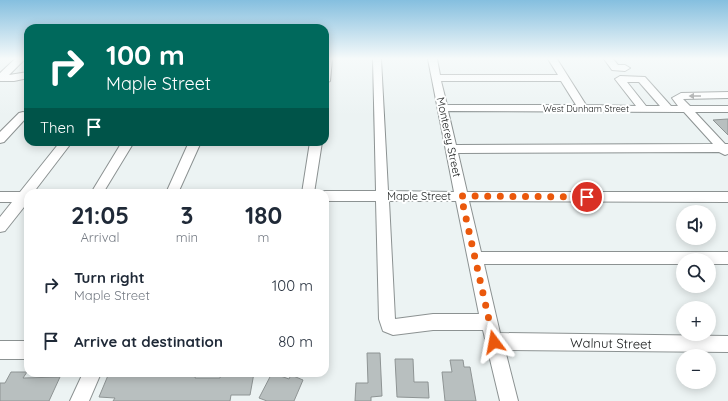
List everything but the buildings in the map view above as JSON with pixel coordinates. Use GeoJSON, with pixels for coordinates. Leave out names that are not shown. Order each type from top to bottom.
{"type":"FeatureCollection","features":[{"type":"Feature","properties":{"kind":"street"},"geometry":{"type":"LineString","coordinates":[[0,78],[15,78]]}},
{"type":"Feature","properties":{"kind":"street"},"geometry":{"type":"LineString","coordinates":[[378,78],[387,319],[389,325],[393,327],[433,322],[489,322]]}},
{"type":"Feature","properties":{"kind":"street"},"geometry":{"type":"LineString","coordinates":[[437,78],[564,78],[583,108]]}},
{"type":"Feature","properties":{"kind":"street","name":"Monterey Street"},"geometry":{"type":"LineString","coordinates":[[437,78],[489,322],[509,401]]}},
{"type":"Feature","properties":{"kind":"street"},"geometry":{"type":"LineString","coordinates":[[643,108],[620,79],[642,79],[667,108]]}},
{"type":"Feature","properties":{"kind":"street"},"geometry":{"type":"LineString","coordinates":[[726,150],[678,100],[678,96],[728,95]]}},
{"type":"Feature","properties":{"kind":"street","name":"West Dunham Street"},"geometry":{"type":"LineString","coordinates":[[444,108],[728,108]]}},
{"type":"Feature","properties":{"kind":"street"},"geometry":{"type":"LineString","coordinates":[[0,139],[23,115]]}},
{"type":"Feature","properties":{"kind":"street"},"geometry":{"type":"LineString","coordinates":[[32,189],[63,146]]}},
{"type":"Feature","properties":{"kind":"street"},"geometry":{"type":"LineString","coordinates":[[99,189],[126,146]]}},
{"type":"Feature","properties":{"kind":"street"},"geometry":{"type":"LineString","coordinates":[[174,189],[193,146]]}},
{"type":"Feature","properties":{"kind":"street"},"geometry":{"type":"LineString","coordinates":[[309,189],[315,146]]}},
{"type":"Feature","properties":{"kind":"street"},"geometry":{"type":"LineString","coordinates":[[453,149],[726,150]]}},
{"type":"Feature","properties":{"kind":"street","name":"Maple Street"},"geometry":{"type":"LineString","coordinates":[[329,196],[728,197]]}},
{"type":"Feature","properties":{"kind":"street"},"geometry":{"type":"LineString","coordinates":[[0,197],[24,197]]}},
{"type":"Feature","properties":{"kind":"street"},"geometry":{"type":"LineString","coordinates":[[0,227],[24,199]]}},
{"type":"Feature","properties":{"kind":"street"},"geometry":{"type":"LineString","coordinates":[[475,258],[728,258]]}},
{"type":"Feature","properties":{"kind":"street","name":"Walnut Street"},"geometry":{"type":"LineString","coordinates":[[494,342],[728,344]]}},
{"type":"Feature","properties":{"kind":"street"},"geometry":{"type":"LineString","coordinates":[[0,350],[24,350]]}},
{"type":"Feature","properties":{"kind":"street"},"geometry":{"type":"LineString","coordinates":[[79,401],[90,377]]}},
{"type":"Feature","properties":{"kind":"route"},"geometry":{"type":"LineString","coordinates":[[494,342],[461,196],[587,197]]}}]}
